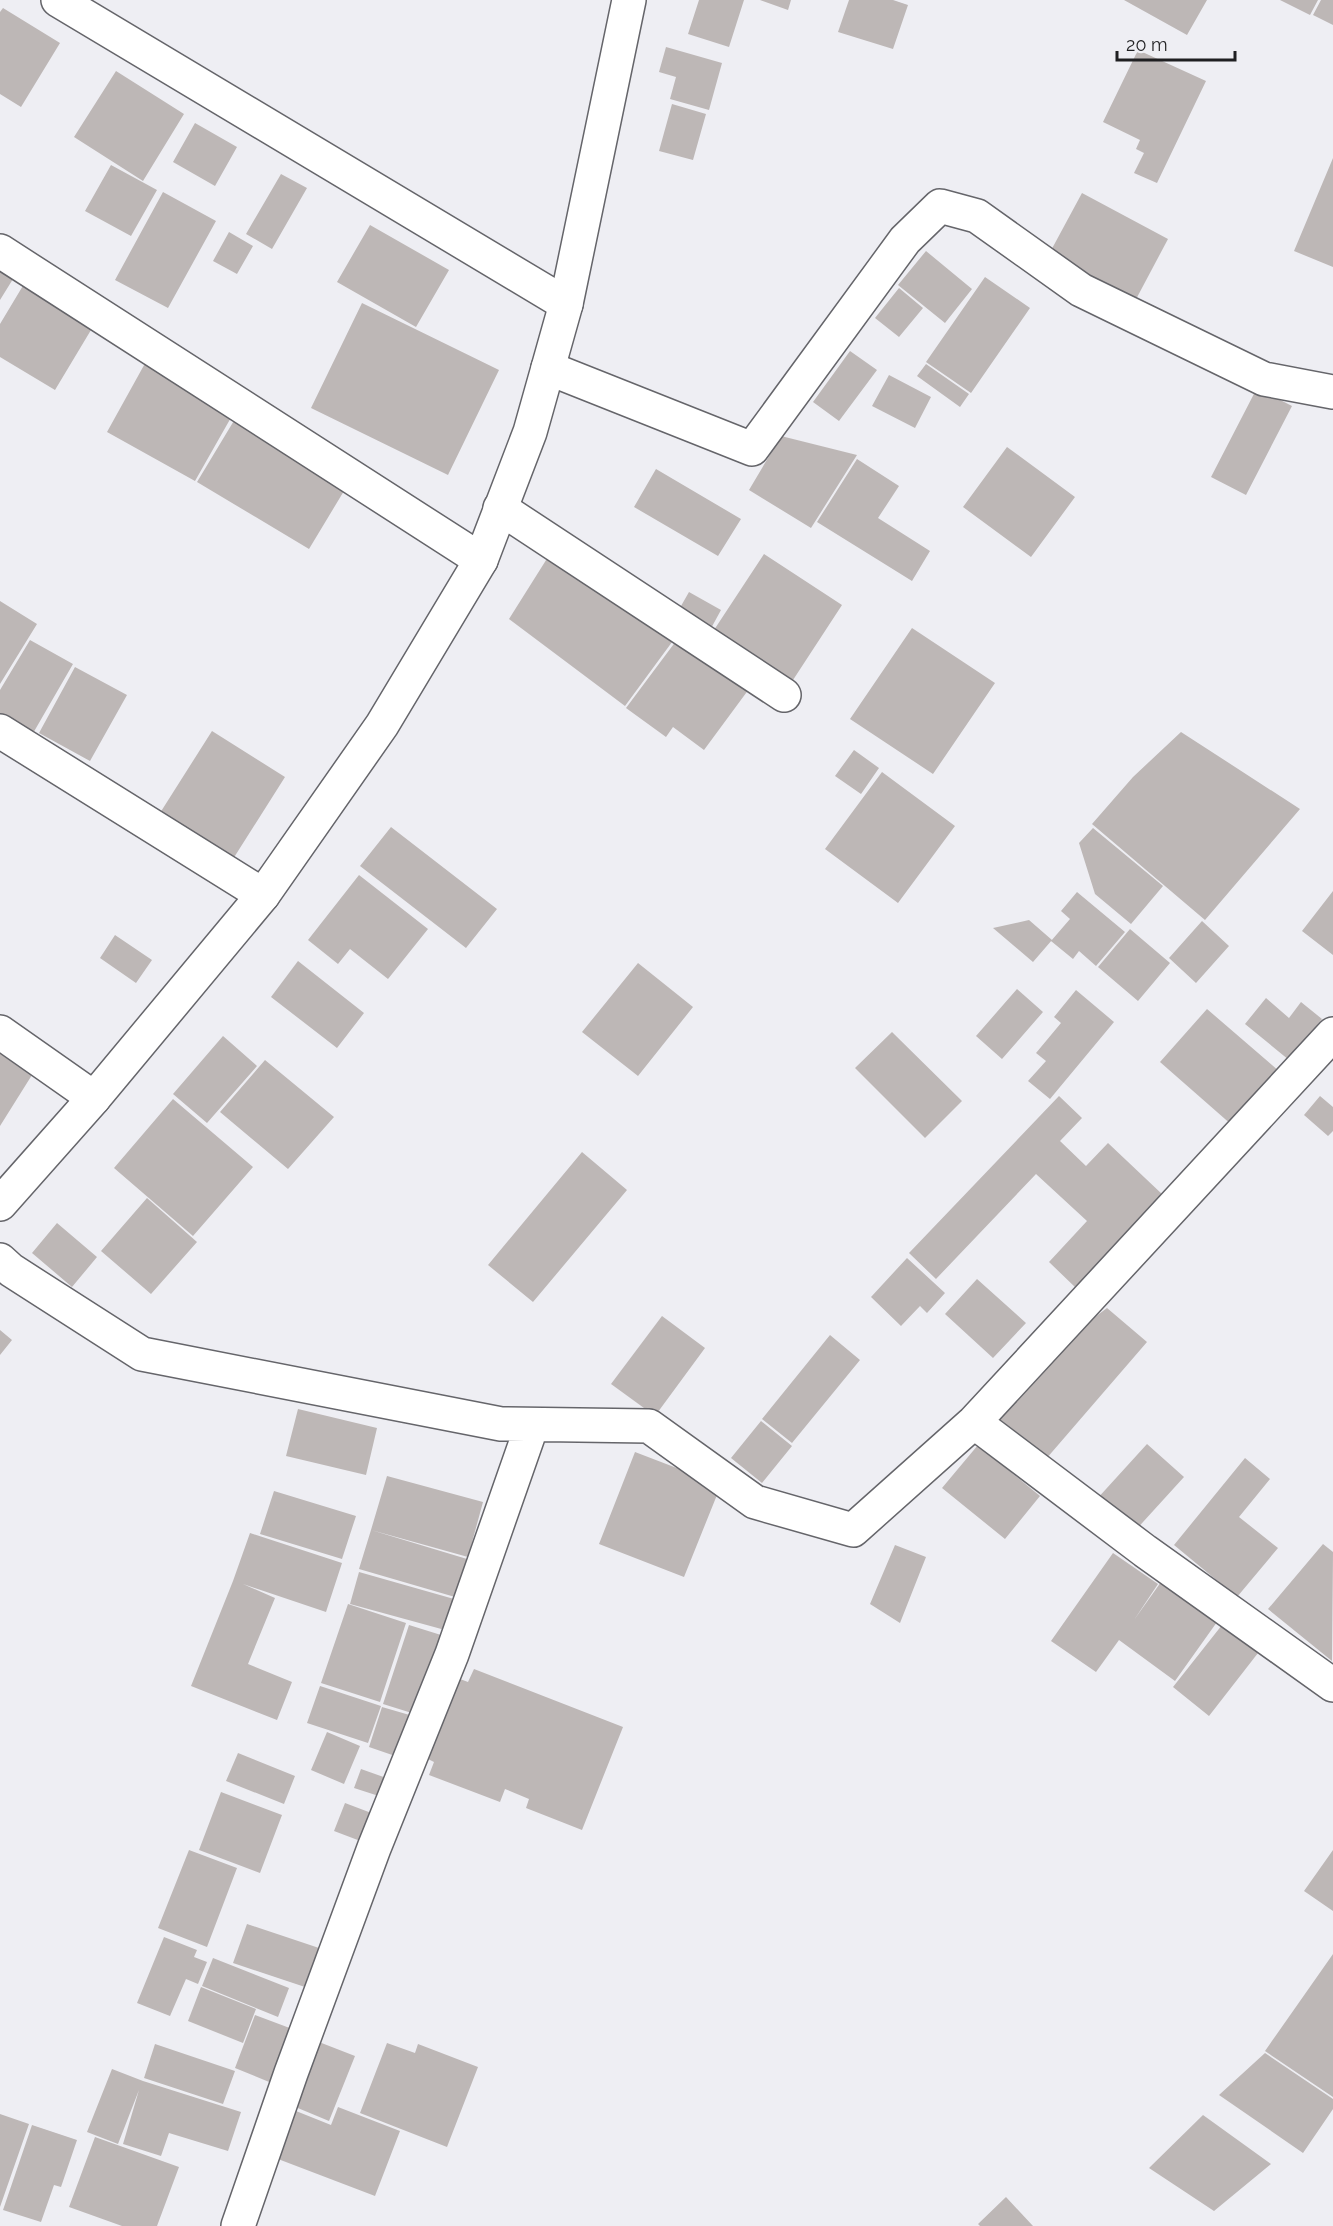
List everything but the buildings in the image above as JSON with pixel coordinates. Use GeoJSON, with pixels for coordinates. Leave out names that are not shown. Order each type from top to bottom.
{"type":"FeatureCollection","features":[{"type":"Feature","properties":{"kind":"street"},"geometry":{"type":"LineString","coordinates":[[58,0],[566,304]]}},
{"type":"Feature","properties":{"kind":"street"},"geometry":{"type":"LineString","coordinates":[[0,1204],[94,1098],[263,896],[382,725],[481,560],[530,432],[566,304],[629,0]]}},
{"type":"Feature","properties":{"kind":"street"},"geometry":{"type":"LineString","coordinates":[[548,368],[752,449],[905,240],[940,206],[977,216],[1081,290],[1264,379],[1333,392]]}},
{"type":"Feature","properties":{"kind":"street"},"geometry":{"type":"LineString","coordinates":[[0,251],[481,560]]}},
{"type":"Feature","properties":{"kind":"street"},"geometry":{"type":"LineString","coordinates":[[500,508],[784,695]]}},
{"type":"Feature","properties":{"kind":"street"},"geometry":{"type":"LineString","coordinates":[[0,731],[263,896]]}},
{"type":"Feature","properties":{"kind":"street"},"geometry":{"type":"LineString","coordinates":[[0,1032],[94,1098]]}},
{"type":"Feature","properties":{"kind":"street"},"geometry":{"type":"LineString","coordinates":[[0,1260],[11,1270],[142,1354],[501,1424],[649,1426],[755,1502],[853,1530],[974,1422],[1333,1034]]}},
{"type":"Feature","properties":{"kind":"street"},"geometry":{"type":"LineString","coordinates":[[974,1422],[1145,1551],[1333,1685]]}},
{"type":"Feature","properties":{"kind":"street"},"geometry":{"type":"LineString","coordinates":[[238,2226],[291,2073],[374,1848],[452,1654],[532,1425]]}}]}
